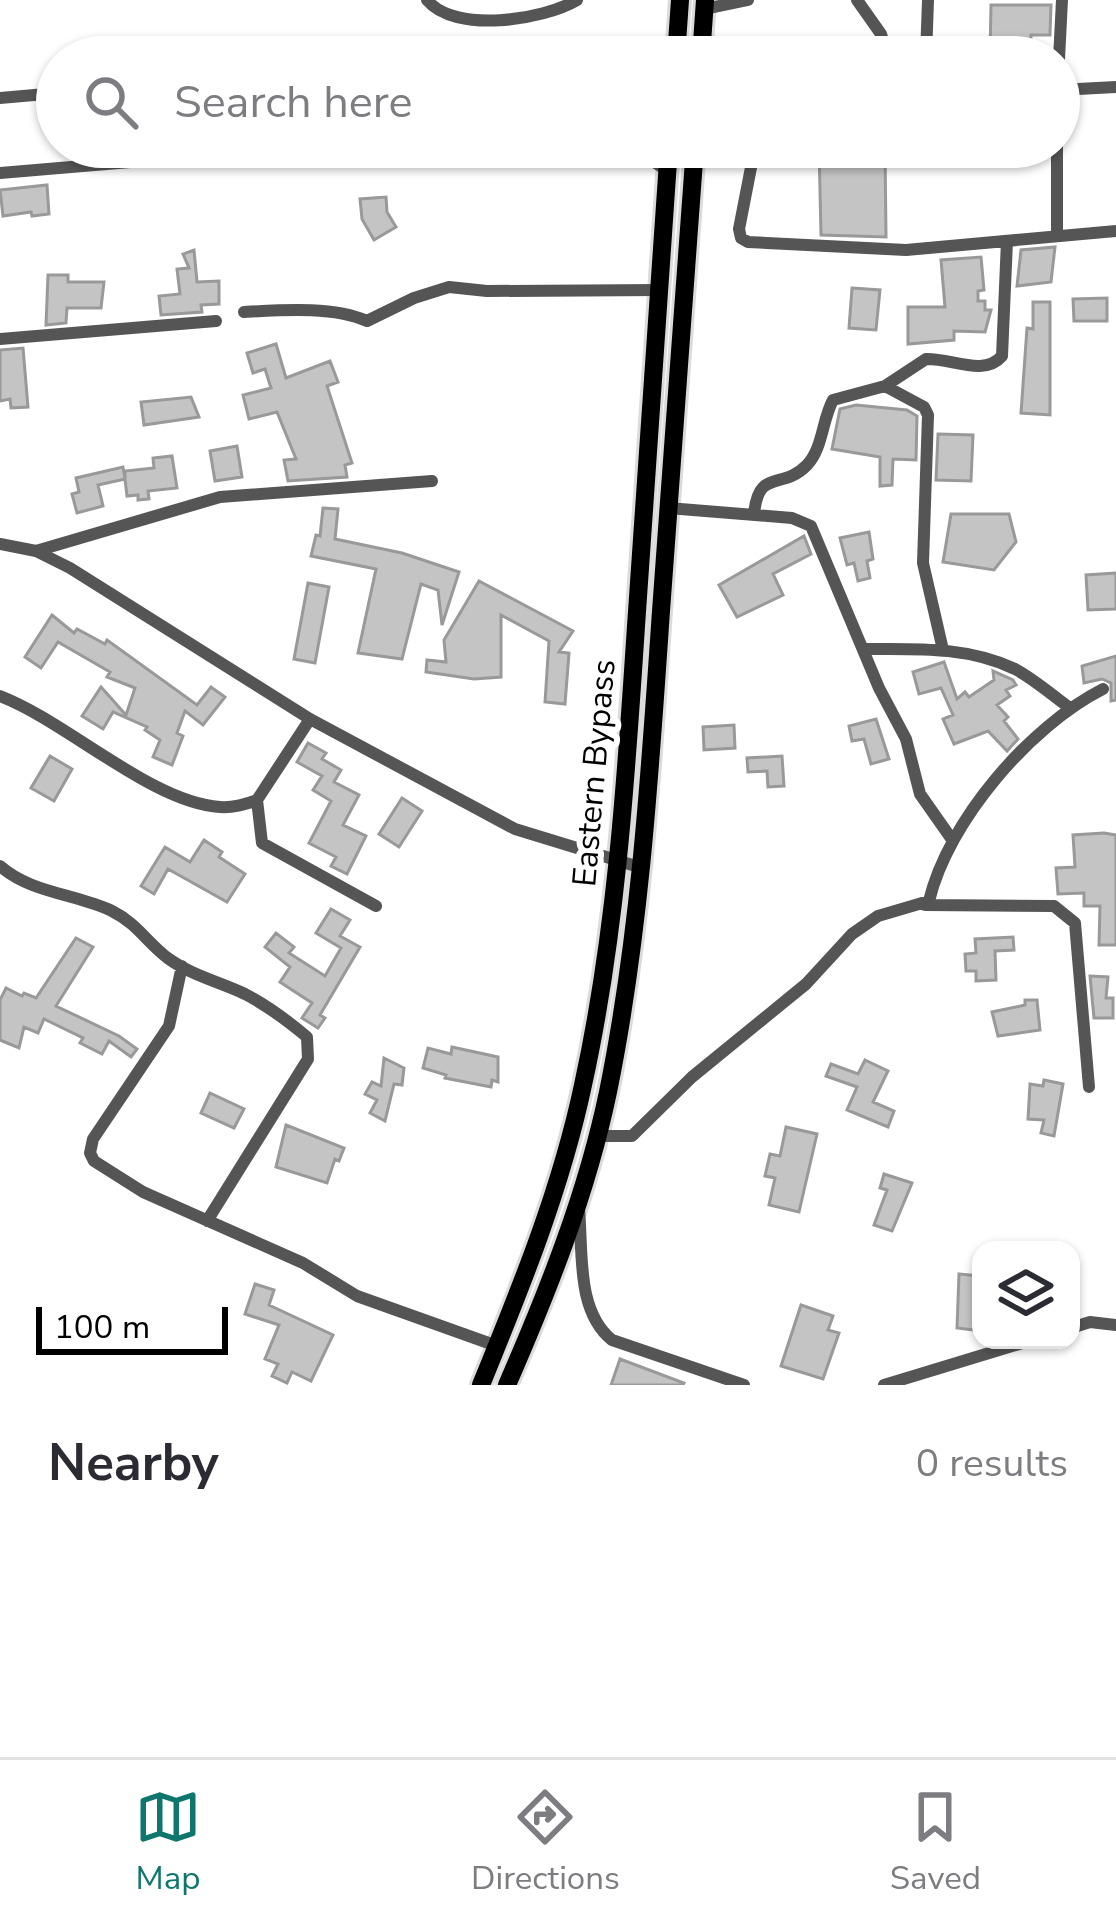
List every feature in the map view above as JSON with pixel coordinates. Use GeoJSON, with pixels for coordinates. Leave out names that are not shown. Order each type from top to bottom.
{"type":"FeatureCollection","features":[{"type":"Feature","properties":{"kind":"main road"},"geometry":{"type":"LineString","coordinates":[[677,36],[680,0]]}},
{"type":"Feature","properties":{"kind":"main road"},"geometry":{"type":"LineString","coordinates":[[703,36],[705,4]]}},
{"type":"Feature","properties":{"kind":"main road","name":"Eastern Bypass"},"geometry":{"type":"LineString","coordinates":[[481,1385],[554,1193],[583,1086],[604,967],[668,168]]}},
{"type":"Feature","properties":{"kind":"main road","name":"Eastern Bypass"},"geometry":{"type":"LineString","coordinates":[[507,1385],[538,1316],[579,1200],[597,1136],[628,968],[693,168]]}},
{"type":"Feature","properties":{"kind":"street"},"geometry":{"type":"LineString","coordinates":[[427,0],[446,16],[525,20],[556,13],[577,0]]}},
{"type":"Feature","properties":{"kind":"street"},"geometry":{"type":"LineString","coordinates":[[705,4],[748,0]]}},
{"type":"Feature","properties":{"kind":"street"},"geometry":{"type":"LineString","coordinates":[[857,0],[882,36]]}},
{"type":"Feature","properties":{"kind":"street"},"geometry":{"type":"LineString","coordinates":[[927,36],[928,0]]}},
{"type":"Feature","properties":{"kind":"street"},"geometry":{"type":"LineString","coordinates":[[1060,36],[1062,0]]}},
{"type":"Feature","properties":{"kind":"street"},"geometry":{"type":"LineString","coordinates":[[1080,89],[1116,87]]}},
{"type":"Feature","properties":{"kind":"street"},"geometry":{"type":"LineString","coordinates":[[0,98],[36,94]]}},
{"type":"Feature","properties":{"kind":"street"},"geometry":{"type":"LineString","coordinates":[[0,173],[59,168]]}},
{"type":"Feature","properties":{"kind":"street"},"geometry":{"type":"LineString","coordinates":[[663,168],[668,171]]}},
{"type":"Feature","properties":{"kind":"street"},"geometry":{"type":"LineString","coordinates":[[751,168],[739,229],[748,242],[906,250],[1116,231]]}},
{"type":"Feature","properties":{"kind":"street"},"geometry":{"type":"LineString","coordinates":[[1057,168],[1057,236]]}},
{"type":"Feature","properties":{"kind":"street"},"geometry":{"type":"LineString","coordinates":[[754,515],[756,492],[761,487],[809,463],[833,400],[885,386],[926,359],[984,367],[1002,356],[1007,241]]}},
{"type":"Feature","properties":{"kind":"street"},"geometry":{"type":"LineString","coordinates":[[244,311],[325,315],[345,311],[367,322],[449,286],[487,291],[660,290]]}},
{"type":"Feature","properties":{"kind":"street"},"geometry":{"type":"LineString","coordinates":[[0,339],[216,321]]}},
{"type":"Feature","properties":{"kind":"street"},"geometry":{"type":"LineString","coordinates":[[885,386],[924,407],[928,415],[923,563],[943,650]]}},
{"type":"Feature","properties":{"kind":"street"},"geometry":{"type":"LineString","coordinates":[[36,551],[220,496],[432,482]]}},
{"type":"Feature","properties":{"kind":"street"},"geometry":{"type":"LineString","coordinates":[[668,508],[792,518],[812,526],[906,739],[920,794],[953,841]]}},
{"type":"Feature","properties":{"kind":"street"},"geometry":{"type":"LineString","coordinates":[[0,544],[36,551],[70,568],[310,719],[515,829],[639,867]]}},
{"type":"Feature","properties":{"kind":"street"},"geometry":{"type":"LineString","coordinates":[[863,649],[943,650],[978,656],[1018,670],[1070,708]]}},
{"type":"Feature","properties":{"kind":"street"},"geometry":{"type":"LineString","coordinates":[[924,905],[929,902],[941,860],[1005,767],[1070,708],[1103,689]]}},
{"type":"Feature","properties":{"kind":"street"},"geometry":{"type":"LineString","coordinates":[[0,696],[142,778],[200,803],[222,808],[257,800]]}},
{"type":"Feature","properties":{"kind":"street"},"geometry":{"type":"LineString","coordinates":[[310,719],[257,800],[262,843],[376,906]]}},
{"type":"Feature","properties":{"kind":"street"},"geometry":{"type":"LineString","coordinates":[[0,866],[17,878],[112,911],[182,967],[279,1013],[310,1043],[308,1059],[207,1221]]}},
{"type":"Feature","properties":{"kind":"street"},"geometry":{"type":"LineString","coordinates":[[597,1136],[632,1136],[692,1077],[806,984],[852,934],[878,916],[924,905],[1054,906],[1070,915],[1080,950],[1089,1087]]}},
{"type":"Feature","properties":{"kind":"street"},"geometry":{"type":"LineString","coordinates":[[182,967],[169,1026],[93,1139],[90,1153],[94,1161],[142,1192],[303,1263],[357,1295],[497,1346]]}},
{"type":"Feature","properties":{"kind":"street"},"geometry":{"type":"LineString","coordinates":[[579,1200],[589,1312],[596,1328],[612,1340],[744,1385]]}},
{"type":"Feature","properties":{"kind":"street"},"geometry":{"type":"LineString","coordinates":[[1080,1325],[1116,1325]]}},
{"type":"Feature","properties":{"kind":"street"},"geometry":{"type":"LineString","coordinates":[[884,1385],[1003,1349]]}},
{"type":"Feature","properties":{"kind":"building"},"geometry":{"type":"Polygon","coordinates":[[[991,5],[1051,5],[1050,35],[990,36],[991,5]]]}},
{"type":"Feature","properties":{"kind":"building"},"geometry":{"type":"Polygon","coordinates":[[[819,168],[885,168],[886,237],[821,235],[819,168]]]}},
{"type":"Feature","properties":{"kind":"building"},"geometry":{"type":"Polygon","coordinates":[[[47,185],[49,214],[3,216],[0,190],[47,185]]]}},
{"type":"Feature","properties":{"kind":"building"},"geometry":{"type":"Polygon","coordinates":[[[386,197],[387,212],[396,227],[374,240],[362,219],[360,199],[386,197]]]}},
{"type":"Feature","properties":{"kind":"building"},"geometry":{"type":"Polygon","coordinates":[[[1055,247],[1051,282],[1017,286],[1021,250],[1055,247]]]}},
{"type":"Feature","properties":{"kind":"building"},"geometry":{"type":"Polygon","coordinates":[[[194,250],[197,282],[219,281],[219,304],[201,305],[202,312],[161,315],[159,296],[180,294],[177,269],[189,268],[183,254],[194,250]]]}},
{"type":"Feature","properties":{"kind":"building"},"geometry":{"type":"Polygon","coordinates":[[[981,257],[984,290],[978,291],[978,301],[985,301],[985,310],[991,310],[985,332],[954,331],[954,340],[908,344],[908,307],[945,307],[941,260],[981,257]]]}},
{"type":"Feature","properties":{"kind":"building"},"geometry":{"type":"Polygon","coordinates":[[[48,275],[68,275],[68,282],[104,282],[101,308],[67,308],[66,323],[46,325],[48,275]]]}},
{"type":"Feature","properties":{"kind":"building"},"geometry":{"type":"Polygon","coordinates":[[[852,288],[880,290],[876,330],[849,328],[852,288]]]}},
{"type":"Feature","properties":{"kind":"building"},"geometry":{"type":"Polygon","coordinates":[[[1107,298],[1107,321],[1074,321],[1073,299],[1107,298]]]}},
{"type":"Feature","properties":{"kind":"building"},"geometry":{"type":"Polygon","coordinates":[[[1033,302],[1050,302],[1050,415],[1021,413],[1033,302]]]}},
{"type":"Feature","properties":{"kind":"building"},"geometry":{"type":"Polygon","coordinates":[[[276,344],[286,378],[330,361],[338,382],[327,386],[352,463],[345,465],[347,477],[288,481],[284,460],[296,459],[277,412],[249,419],[243,395],[271,388],[265,369],[253,373],[247,353],[276,344]]]}},
{"type":"Feature","properties":{"kind":"building"},"geometry":{"type":"Polygon","coordinates":[[[23,348],[28,407],[11,408],[10,399],[0,401],[0,350],[23,348]]]}},
{"type":"Feature","properties":{"kind":"building"},"geometry":{"type":"Polygon","coordinates":[[[191,397],[199,417],[144,425],[141,402],[191,397]]]}},
{"type":"Feature","properties":{"kind":"building"},"geometry":{"type":"Polygon","coordinates":[[[856,405],[907,410],[917,416],[916,460],[893,459],[892,485],[880,486],[880,457],[832,449],[840,409],[856,405]]]}},
{"type":"Feature","properties":{"kind":"building"},"geometry":{"type":"Polygon","coordinates":[[[938,434],[973,435],[971,481],[936,480],[938,434]]]}},
{"type":"Feature","properties":{"kind":"building"},"geometry":{"type":"Polygon","coordinates":[[[237,446],[242,477],[215,481],[210,451],[237,446]]]}},
{"type":"Feature","properties":{"kind":"building"},"geometry":{"type":"Polygon","coordinates":[[[172,456],[177,488],[148,491],[149,499],[138,500],[138,495],[127,496],[125,479],[98,485],[103,506],[77,513],[72,494],[79,492],[76,478],[123,467],[125,478],[125,471],[154,468],[153,458],[172,456]]]}},
{"type":"Feature","properties":{"kind":"building"},"geometry":{"type":"Polygon","coordinates":[[[323,508],[338,509],[335,539],[402,553],[459,572],[442,625],[438,590],[421,584],[402,659],[358,653],[376,569],[311,556],[316,535],[320,536],[323,508]]]}},
{"type":"Feature","properties":{"kind":"building"},"geometry":{"type":"Polygon","coordinates":[[[951,514],[1009,514],[1016,542],[994,570],[943,562],[951,514]]]}},
{"type":"Feature","properties":{"kind":"building"},"geometry":{"type":"Polygon","coordinates":[[[869,532],[870,578],[858,581],[854,563],[847,565],[840,538],[869,532]]]}},
{"type":"Feature","properties":{"kind":"building"},"geometry":{"type":"Polygon","coordinates":[[[804,536],[811,554],[773,574],[783,595],[737,617],[719,585],[804,536]]]}},
{"type":"Feature","properties":{"kind":"building"},"geometry":{"type":"Polygon","coordinates":[[[1116,573],[1116,609],[1088,610],[1086,575],[1116,573]]]}},
{"type":"Feature","properties":{"kind":"building"},"geometry":{"type":"Polygon","coordinates":[[[479,581],[573,631],[559,652],[569,653],[565,704],[545,702],[549,641],[501,615],[501,677],[474,679],[426,672],[427,660],[446,662],[444,640],[479,581]]]}},
{"type":"Feature","properties":{"kind":"building"},"geometry":{"type":"Polygon","coordinates":[[[308,583],[329,587],[315,663],[294,659],[308,583]]]}},
{"type":"Feature","properties":{"kind":"building"},"geometry":{"type":"Polygon","coordinates":[[[52,615],[74,633],[77,629],[105,644],[107,640],[197,705],[211,687],[225,697],[203,725],[185,711],[177,733],[183,736],[172,765],[153,757],[160,740],[147,727],[113,712],[103,729],[82,716],[101,687],[126,715],[135,688],[107,677],[110,672],[58,642],[41,668],[25,657],[52,615]]]}},
{"type":"Feature","properties":{"kind":"building"},"geometry":{"type":"Polygon","coordinates":[[[1116,656],[1116,700],[1111,701],[1111,683],[1102,679],[1084,683],[1082,666],[1116,656]]]}},
{"type":"Feature","properties":{"kind":"building"},"geometry":{"type":"Polygon","coordinates":[[[944,662],[957,699],[965,692],[969,697],[994,680],[993,671],[1013,680],[1016,685],[1006,690],[1010,696],[997,705],[1018,739],[1007,751],[988,731],[954,744],[943,719],[953,715],[941,688],[919,694],[913,672],[944,662]]]}},
{"type":"Feature","properties":{"kind":"building"},"geometry":{"type":"Polygon","coordinates":[[[876,719],[889,759],[871,764],[864,739],[852,741],[849,726],[876,719]]]}},
{"type":"Feature","properties":{"kind":"building"},"geometry":{"type":"Polygon","coordinates":[[[734,725],[735,748],[704,750],[703,727],[734,725]]]}},
{"type":"Feature","properties":{"kind":"building"},"geometry":{"type":"Polygon","coordinates":[[[308,743],[326,753],[322,759],[341,770],[334,782],[359,795],[343,825],[366,836],[347,874],[331,866],[336,857],[309,843],[331,801],[313,790],[322,776],[297,762],[308,743]]]}},
{"type":"Feature","properties":{"kind":"building"},"geometry":{"type":"Polygon","coordinates":[[[50,756],[72,769],[54,801],[31,788],[50,756]]]}},
{"type":"Feature","properties":{"kind":"building"},"geometry":{"type":"Polygon","coordinates":[[[782,756],[784,786],[768,787],[767,771],[748,772],[747,758],[782,756]]]}},
{"type":"Feature","properties":{"kind":"building"},"geometry":{"type":"Polygon","coordinates":[[[402,798],[422,811],[399,847],[379,834],[402,798]]]}},
{"type":"Feature","properties":{"kind":"building"},"geometry":{"type":"Polygon","coordinates":[[[1073,835],[1116,835],[1116,945],[1099,945],[1100,906],[1084,906],[1084,893],[1058,894],[1056,868],[1075,867],[1073,835]]]}},
{"type":"Feature","properties":{"kind":"building"},"geometry":{"type":"Polygon","coordinates":[[[204,840],[245,874],[227,902],[168,869],[154,894],[141,886],[165,847],[190,862],[204,840]]]}},
{"type":"Feature","properties":{"kind":"building"},"geometry":{"type":"Polygon","coordinates":[[[331,909],[350,920],[340,936],[360,947],[320,1015],[325,1018],[318,1028],[302,1018],[312,1003],[280,982],[290,967],[265,947],[276,933],[294,947],[289,953],[325,976],[341,948],[316,933],[331,909]]]}},
{"type":"Feature","properties":{"kind":"building"},"geometry":{"type":"Polygon","coordinates":[[[1013,937],[1014,950],[995,951],[996,980],[976,981],[976,971],[966,971],[965,954],[976,953],[975,939],[1013,937]]]}},
{"type":"Feature","properties":{"kind":"building"},"geometry":{"type":"Polygon","coordinates":[[[76,938],[93,947],[56,1006],[119,1036],[137,1049],[131,1057],[109,1041],[102,1054],[80,1043],[83,1038],[44,1019],[38,1033],[24,1027],[19,1048],[0,1040],[0,1000],[6,988],[36,998],[76,938]]]}},
{"type":"Feature","properties":{"kind":"building"},"geometry":{"type":"Polygon","coordinates":[[[1090,976],[1108,977],[1106,998],[1113,998],[1113,1018],[1094,1018],[1090,976]]]}},
{"type":"Feature","properties":{"kind":"building"},"geometry":{"type":"Polygon","coordinates":[[[1025,1000],[1037,1000],[1040,1030],[998,1036],[992,1012],[1025,1005],[1025,1000]]]}},
{"type":"Feature","properties":{"kind":"building"},"geometry":{"type":"Polygon","coordinates":[[[452,1047],[498,1057],[498,1082],[492,1080],[491,1087],[445,1078],[423,1068],[428,1048],[451,1054],[452,1047]]]}},
{"type":"Feature","properties":{"kind":"building"},"geometry":{"type":"Polygon","coordinates":[[[384,1058],[404,1068],[402,1085],[394,1084],[385,1121],[370,1113],[377,1100],[365,1094],[372,1082],[381,1086],[384,1058]]]}},
{"type":"Feature","properties":{"kind":"building"},"geometry":{"type":"Polygon","coordinates":[[[865,1060],[888,1071],[873,1102],[894,1111],[888,1127],[847,1110],[857,1087],[826,1076],[831,1064],[858,1074],[865,1060]]]}},
{"type":"Feature","properties":{"kind":"building"},"geometry":{"type":"Polygon","coordinates":[[[1044,1080],[1063,1084],[1054,1136],[1041,1133],[1044,1120],[1028,1119],[1030,1084],[1043,1086],[1044,1080]]]}},
{"type":"Feature","properties":{"kind":"building"},"geometry":{"type":"Polygon","coordinates":[[[210,1093],[244,1109],[234,1128],[201,1113],[210,1093]]]}},
{"type":"Feature","properties":{"kind":"building"},"geometry":{"type":"Polygon","coordinates":[[[286,1125],[344,1148],[327,1183],[276,1167],[286,1125]]]}},
{"type":"Feature","properties":{"kind":"building"},"geometry":{"type":"Polygon","coordinates":[[[786,1127],[817,1134],[799,1212],[769,1205],[775,1178],[765,1176],[770,1154],[780,1156],[786,1127]]]}},
{"type":"Feature","properties":{"kind":"building"},"geometry":{"type":"Polygon","coordinates":[[[884,1174],[912,1183],[892,1231],[874,1225],[887,1190],[880,1188],[884,1174]]]}},
{"type":"Feature","properties":{"kind":"building"},"geometry":{"type":"Polygon","coordinates":[[[959,1274],[972,1275],[972,1330],[957,1328],[959,1274]]]}},
{"type":"Feature","properties":{"kind":"building"},"geometry":{"type":"Polygon","coordinates":[[[255,1284],[274,1290],[269,1305],[333,1335],[311,1381],[292,1372],[287,1383],[272,1376],[278,1364],[265,1359],[279,1325],[245,1314],[255,1284]]]}},
{"type":"Feature","properties":{"kind":"building"},"geometry":{"type":"Polygon","coordinates":[[[801,1305],[833,1316],[828,1330],[839,1333],[823,1379],[781,1366],[801,1305]]]}},
{"type":"Feature","properties":{"kind":"building"},"geometry":{"type":"Polygon","coordinates":[[[620,1359],[684,1383],[611,1385],[620,1359]]]}}]}
